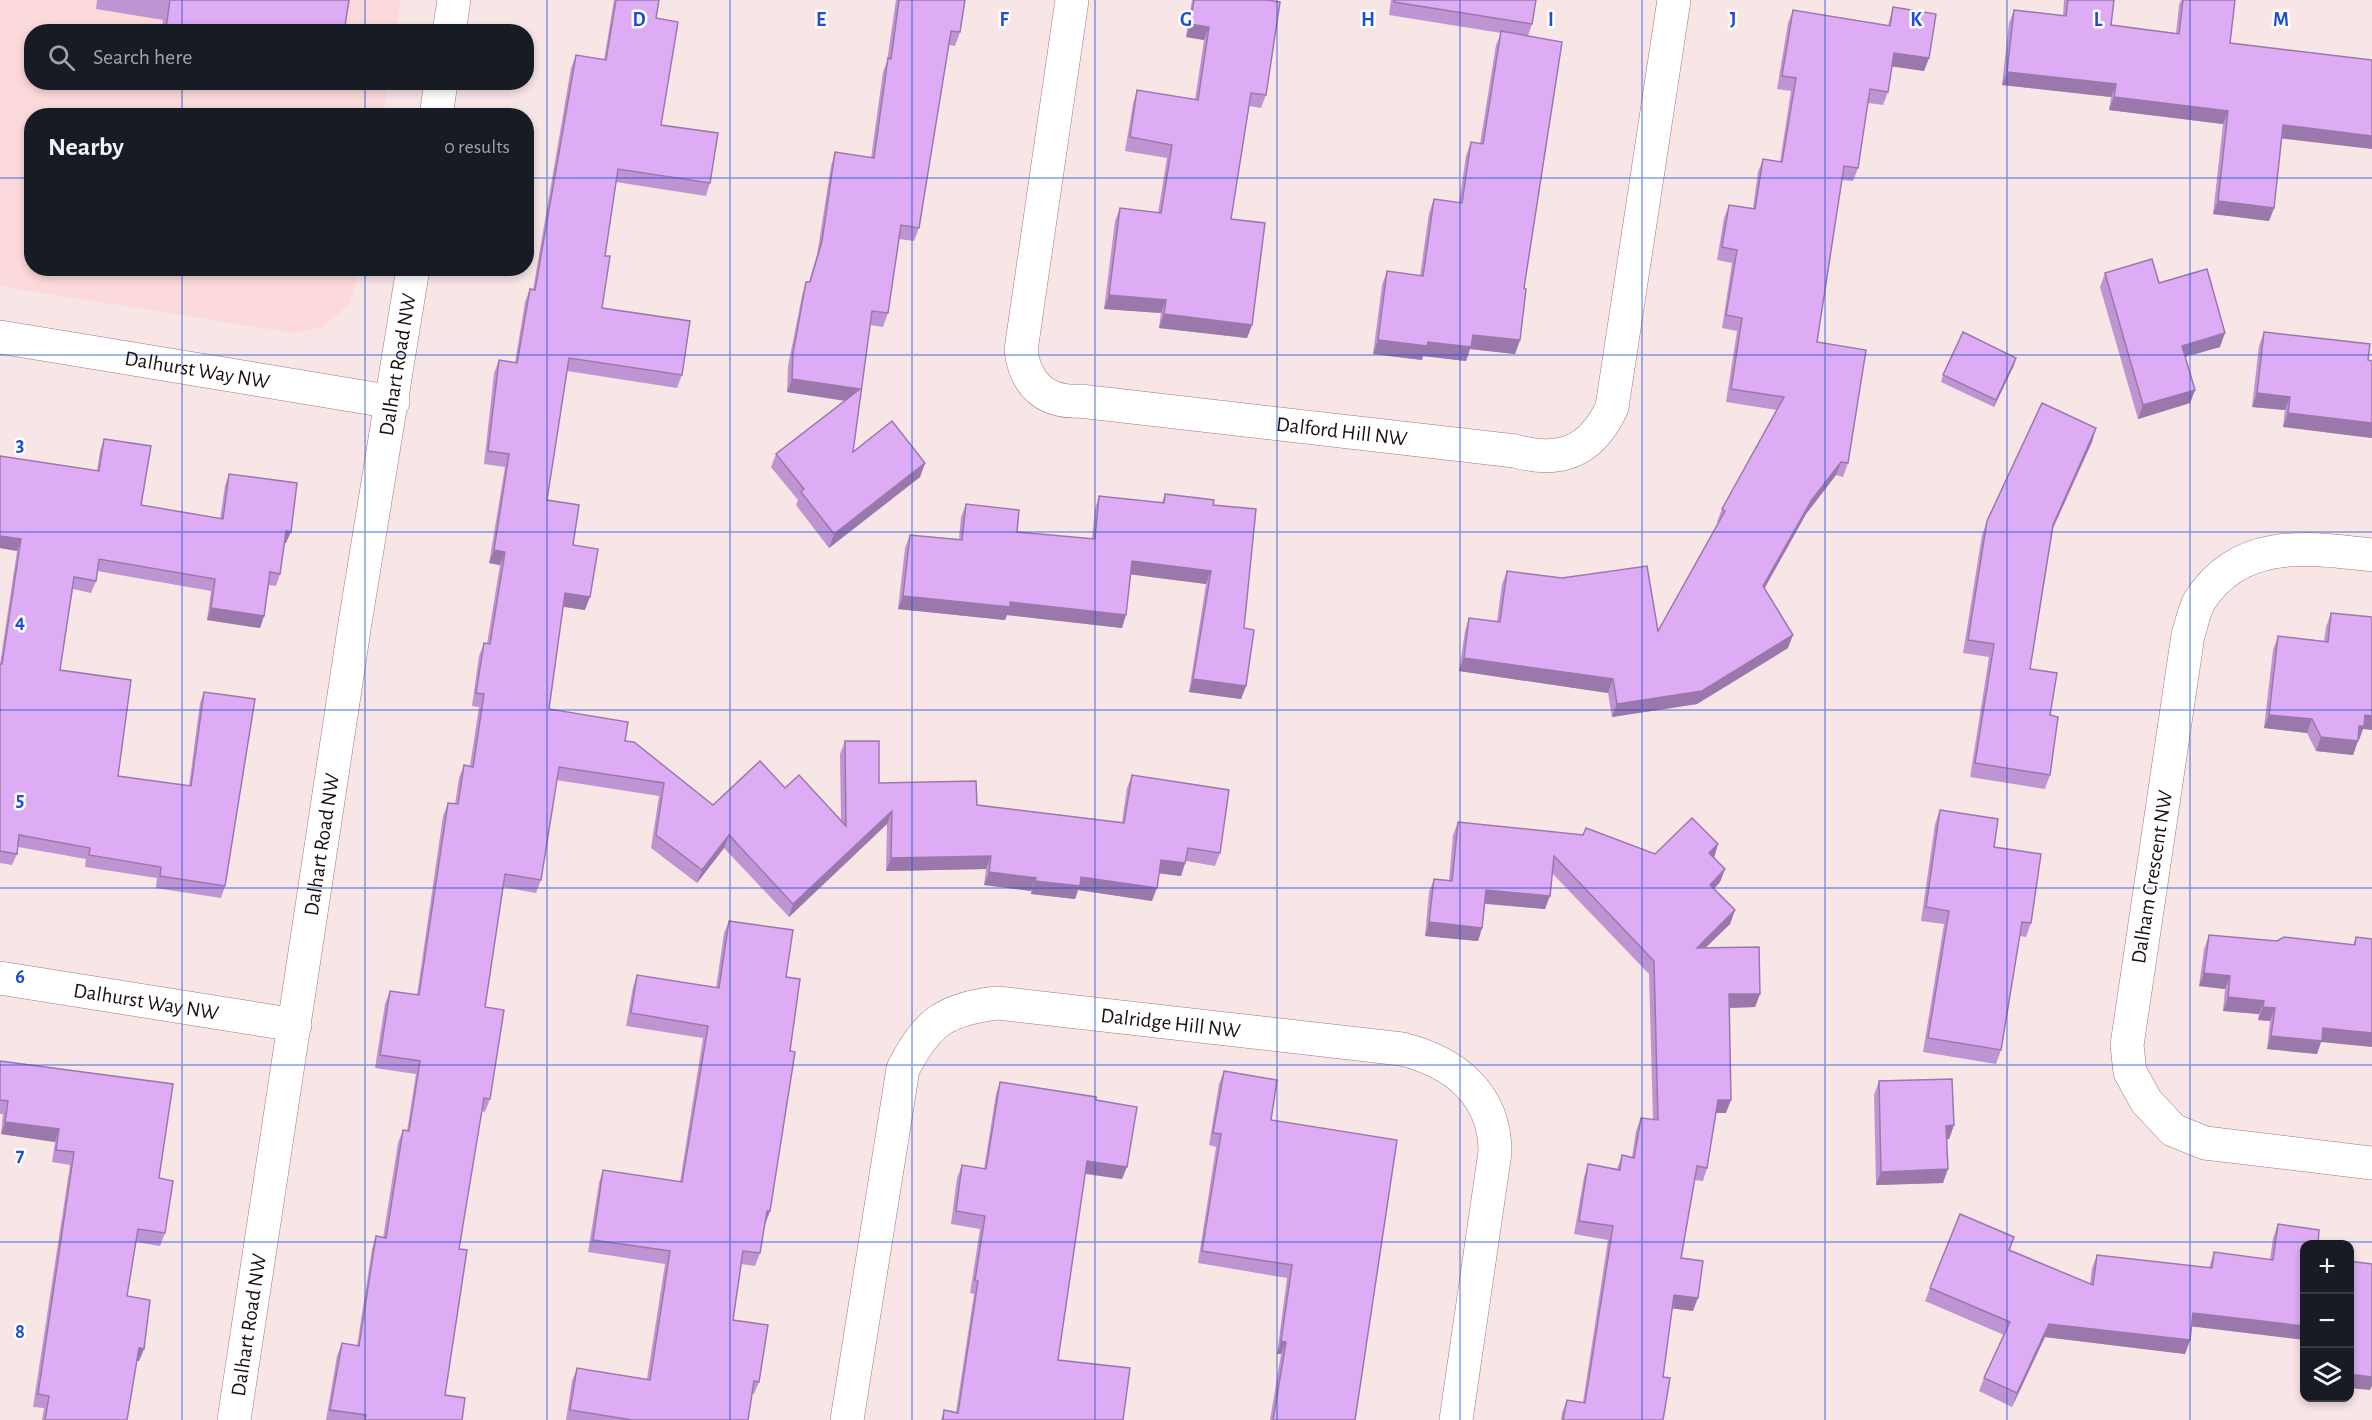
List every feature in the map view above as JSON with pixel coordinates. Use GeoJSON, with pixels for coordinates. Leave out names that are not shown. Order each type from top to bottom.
{"type":"FeatureCollection","features":[{"type":"Feature","properties":{"kind":"street"},"geometry":{"type":"LineString","coordinates":[[450,24],[454,0]]}},
{"type":"Feature","properties":{"kind":"street","name":"Dalford Hill NW"},"geometry":{"type":"LineString","coordinates":[[1072,0],[1021,350],[1023,367],[1031,382],[1040,392],[1066,402],[1080,401],[1515,451],[1536,457],[1558,456],[1579,448],[1593,438],[1604,424],[1612,407],[1674,0]]}},
{"type":"Feature","properties":{"kind":"street"},"geometry":{"type":"LineString","coordinates":[[437,108],[440,90]]}},
{"type":"Feature","properties":{"kind":"street","name":"Dalhart Road NW"},"geometry":{"type":"LineString","coordinates":[[234,1420],[355,623],[412,276]]}},
{"type":"Feature","properties":{"kind":"street","name":"Dalhurst Way NW"},"geometry":{"type":"LineString","coordinates":[[0,336],[393,402]]}},
{"type":"Feature","properties":{"kind":"street","name":"Dalham Crescent NW"},"geometry":{"type":"LineString","coordinates":[[2372,555],[2286,548],[2246,558],[2220,575],[2199,601],[2188,635],[2127,1045],[2130,1072],[2146,1101],[2173,1130],[2205,1143],[2372,1163]]}},
{"type":"Feature","properties":{"kind":"street","name":"Dalhurst Way NW"},"geometry":{"type":"LineString","coordinates":[[0,978],[295,1025]]}},
{"type":"Feature","properties":{"kind":"street","name":"Dalridge Hill NW"},"geometry":{"type":"LineString","coordinates":[[847,1420],[903,1069],[918,1039],[942,1018],[967,1006],[998,1003],[1402,1049],[1429,1056],[1450,1067],[1469,1085],[1486,1108],[1495,1134],[1495,1152],[1456,1420]]}},
{"type":"Feature","properties":{"kind":"shaded area"},"geometry":{"type":"Polygon","coordinates":[[[0,0],[401,0],[397,24],[24,24],[24,90],[387,90],[384,108],[24,108],[24,276],[358,276],[350,303],[323,327],[294,333],[0,286],[0,0]]]}},
{"type":"Feature","properties":{"kind":"building"},"geometry":{"type":"Polygon","coordinates":[[[170,0],[349,0],[345,24],[167,24],[170,0]]]}},
{"type":"Feature","properties":{"kind":"building"},"geometry":{"type":"Polygon","coordinates":[[[616,0],[659,0],[656,18],[678,22],[661,125],[718,133],[710,183],[618,169],[605,256],[610,256],[602,308],[690,321],[682,375],[569,358],[547,500],[579,505],[573,545],[598,549],[590,597],[565,593],[549,709],[628,722],[625,741],[634,742],[713,805],[760,761],[785,788],[799,775],[846,826],[845,741],[879,741],[879,783],[976,781],[977,805],[1124,823],[1132,775],[1229,790],[1220,853],[1188,848],[1185,863],[1161,860],[1157,888],[1081,877],[1080,886],[1035,881],[1036,878],[989,872],[991,856],[891,858],[892,811],[793,904],[729,835],[702,870],[656,835],[664,783],[559,767],[541,880],[505,874],[485,1007],[504,1010],[490,1099],[484,1098],[459,1249],[467,1250],[445,1395],[465,1398],[462,1420],[365,1420],[366,1415],[330,1410],[342,1343],[359,1346],[376,1236],[386,1238],[403,1130],[409,1131],[420,1061],[380,1055],[390,991],[419,995],[448,803],[458,804],[464,765],[473,767],[484,694],[476,693],[484,643],[490,644],[505,552],[494,550],[509,454],[488,451],[499,360],[517,363],[530,289],[535,290],[576,55],[606,60],[616,0]]]}},
{"type":"Feature","properties":{"kind":"building"},"geometry":{"type":"Polygon","coordinates":[[[899,0],[965,0],[960,32],[951,31],[919,228],[901,225],[888,313],[872,311],[853,452],[892,421],[925,463],[834,534],[801,492],[804,489],[776,454],[860,389],[792,379],[793,353],[806,282],[810,282],[822,241],[835,152],[874,158],[888,58],[891,59],[899,0]]]}},
{"type":"Feature","properties":{"kind":"building"},"geometry":{"type":"Polygon","coordinates":[[[1194,0],[1280,2],[1266,95],[1251,93],[1231,219],[1265,223],[1252,325],[1164,314],[1166,300],[1109,295],[1120,208],[1161,213],[1172,145],[1130,137],[1137,90],[1198,100],[1209,27],[1190,24],[1194,0]]]}},
{"type":"Feature","properties":{"kind":"building"},"geometry":{"type":"Polygon","coordinates":[[[1394,0],[1536,0],[1532,24],[1394,2],[1394,0]]]}},
{"type":"Feature","properties":{"kind":"building"},"geometry":{"type":"Polygon","coordinates":[[[2068,0],[2114,0],[2111,25],[2179,34],[2183,0],[2235,0],[2230,43],[2372,60],[2372,136],[2283,125],[2274,208],[2218,201],[2228,111],[2114,97],[2116,84],[2007,72],[2014,10],[2066,16],[2068,0]]]}},
{"type":"Feature","properties":{"kind":"building"},"geometry":{"type":"Polygon","coordinates":[[[1893,7],[1936,14],[1929,58],[1894,53],[1888,92],[1870,89],[1858,168],[1844,166],[1817,342],[1866,350],[1848,463],[1841,462],[1811,501],[1763,586],[1793,635],[1702,691],[1617,704],[1613,679],[1464,658],[1469,618],[1500,622],[1507,571],[1562,578],[1647,566],[1658,631],[1725,511],[1722,509],[1784,397],[1731,389],[1742,318],[1726,315],[1737,250],[1722,247],[1729,205],[1755,209],[1763,159],[1782,162],[1796,78],[1782,76],[1793,10],[1890,26],[1893,7]]]}},
{"type":"Feature","properties":{"kind":"building"},"geometry":{"type":"Polygon","coordinates":[[[1501,31],[1562,42],[1524,288],[1526,289],[1520,340],[1473,335],[1471,347],[1428,342],[1427,346],[1378,340],[1387,271],[1423,276],[1434,199],[1462,203],[1471,142],[1483,144],[1501,31]]]}},
{"type":"Feature","properties":{"kind":"building"},"geometry":{"type":"Polygon","coordinates":[[[2152,259],[2159,283],[2207,269],[2225,333],[2182,346],[2195,390],[2143,405],[2105,273],[2152,259]]]}},
{"type":"Feature","properties":{"kind":"building"},"geometry":{"type":"Polygon","coordinates":[[[1963,332],[2016,358],[1996,400],[1943,375],[1963,332]]]}},
{"type":"Feature","properties":{"kind":"building"},"geometry":{"type":"Polygon","coordinates":[[[2264,332],[2370,344],[2368,360],[2372,361],[2372,423],[2288,413],[2290,397],[2257,393],[2264,332]]]}},
{"type":"Feature","properties":{"kind":"building"},"geometry":{"type":"Polygon","coordinates":[[[2042,403],[2096,428],[2053,525],[2030,669],[2057,673],[2050,715],[2058,717],[2050,775],[1975,763],[1994,644],[1968,640],[1987,521],[2042,403]]]}},
{"type":"Feature","properties":{"kind":"building"},"geometry":{"type":"Polygon","coordinates":[[[104,439],[151,446],[141,505],[223,519],[229,474],[297,483],[291,532],[286,531],[280,574],[270,572],[264,616],[211,608],[215,579],[99,559],[96,581],[74,577],[60,670],[131,680],[118,776],[191,786],[204,692],[255,699],[225,886],[160,876],[161,867],[89,855],[90,848],[19,835],[17,854],[0,851],[0,664],[2,664],[21,539],[0,536],[0,456],[99,471],[104,439]]]}},
{"type":"Feature","properties":{"kind":"building"},"geometry":{"type":"Polygon","coordinates":[[[1165,494],[1214,500],[1213,505],[1256,509],[1244,628],[1254,630],[1246,686],[1193,679],[1211,571],[1132,561],[1126,615],[1010,602],[1010,607],[903,596],[910,535],[962,540],[966,504],[1019,510],[1017,532],[1095,539],[1099,496],[1164,503],[1165,494]]]}},
{"type":"Feature","properties":{"kind":"building"},"geometry":{"type":"Polygon","coordinates":[[[2331,613],[2372,617],[2372,716],[2365,715],[2364,726],[2359,726],[2358,741],[2321,737],[2312,719],[2269,715],[2278,636],[2328,642],[2331,613]]]}},
{"type":"Feature","properties":{"kind":"building"},"geometry":{"type":"Polygon","coordinates":[[[1940,810],[1998,819],[1994,847],[2041,854],[2031,923],[2022,922],[2001,1050],[1928,1038],[1949,911],[1926,907],[1940,810]]]}},
{"type":"Feature","properties":{"kind":"building"},"geometry":{"type":"Polygon","coordinates":[[[1692,818],[1718,844],[1709,853],[1725,869],[1710,885],[1735,910],[1697,948],[1759,947],[1760,994],[1729,994],[1731,1100],[1718,1100],[1707,1168],[1697,1166],[1681,1258],[1703,1261],[1698,1298],[1674,1295],[1663,1377],[1670,1378],[1663,1420],[1563,1420],[1567,1400],[1585,1403],[1613,1226],[1579,1221],[1588,1164],[1620,1170],[1622,1155],[1634,1158],[1641,1118],[1658,1120],[1654,961],[1554,856],[1550,896],[1486,890],[1482,928],[1429,922],[1434,879],[1452,881],[1458,822],[1583,835],[1586,828],[1655,854],[1692,818]]]}},
{"type":"Feature","properties":{"kind":"building"},"geometry":{"type":"Polygon","coordinates":[[[729,921],[793,930],[786,977],[800,979],[790,1051],[795,1052],[770,1211],[767,1211],[760,1253],[743,1251],[733,1320],[768,1325],[759,1382],[754,1381],[748,1420],[632,1420],[570,1410],[577,1368],[650,1380],[670,1251],[593,1240],[603,1170],[682,1182],[708,1026],[631,1013],[637,975],[719,988],[729,921]]]}},
{"type":"Feature","properties":{"kind":"building"},"geometry":{"type":"Polygon","coordinates":[[[2209,935],[2277,941],[2284,937],[2355,945],[2356,937],[2372,939],[2372,1033],[2323,1028],[2322,1041],[2271,1036],[2275,1008],[2263,1007],[2264,1001],[2228,997],[2230,976],[2204,973],[2209,935]]]}},
{"type":"Feature","properties":{"kind":"building"},"geometry":{"type":"Polygon","coordinates":[[[0,1061],[173,1084],[159,1178],[173,1181],[165,1233],[138,1229],[127,1296],[150,1300],[144,1349],[139,1348],[127,1420],[45,1420],[49,1396],[38,1394],[74,1152],[56,1150],[59,1129],[5,1122],[8,1101],[0,1100],[0,1061]]]}},
{"type":"Feature","properties":{"kind":"building"},"geometry":{"type":"Polygon","coordinates":[[[1224,1071],[1277,1080],[1271,1120],[1397,1140],[1355,1420],[1273,1420],[1286,1342],[1281,1341],[1292,1265],[1202,1251],[1221,1134],[1213,1133],[1224,1071]]]}},
{"type":"Feature","properties":{"kind":"building"},"geometry":{"type":"Polygon","coordinates":[[[1952,1079],[1954,1125],[1946,1126],[1948,1169],[1881,1172],[1879,1081],[1952,1079]]]}},
{"type":"Feature","properties":{"kind":"building"},"geometry":{"type":"Polygon","coordinates":[[[1000,1082],[1096,1097],[1096,1100],[1137,1107],[1127,1167],[1087,1161],[1058,1360],[1130,1368],[1123,1420],[943,1420],[944,1410],[958,1413],[978,1281],[975,1280],[985,1216],[956,1211],[962,1165],[986,1169],[1000,1082]]]}},
{"type":"Feature","properties":{"kind":"building"},"geometry":{"type":"Polygon","coordinates":[[[1960,1214],[2014,1237],[2009,1250],[2093,1285],[2097,1255],[2212,1268],[2214,1252],[2273,1260],[2278,1224],[2319,1230],[2318,1240],[2300,1240],[2300,1326],[2193,1313],[2190,1340],[2049,1324],[2017,1393],[1984,1378],[2010,1322],[1930,1288],[1960,1214]]]}},
{"type":"Feature","properties":{"kind":"building"},"geometry":{"type":"Polygon","coordinates":[[[2354,1262],[2372,1264],[2372,1377],[2354,1375],[2354,1262]]]}}]}
